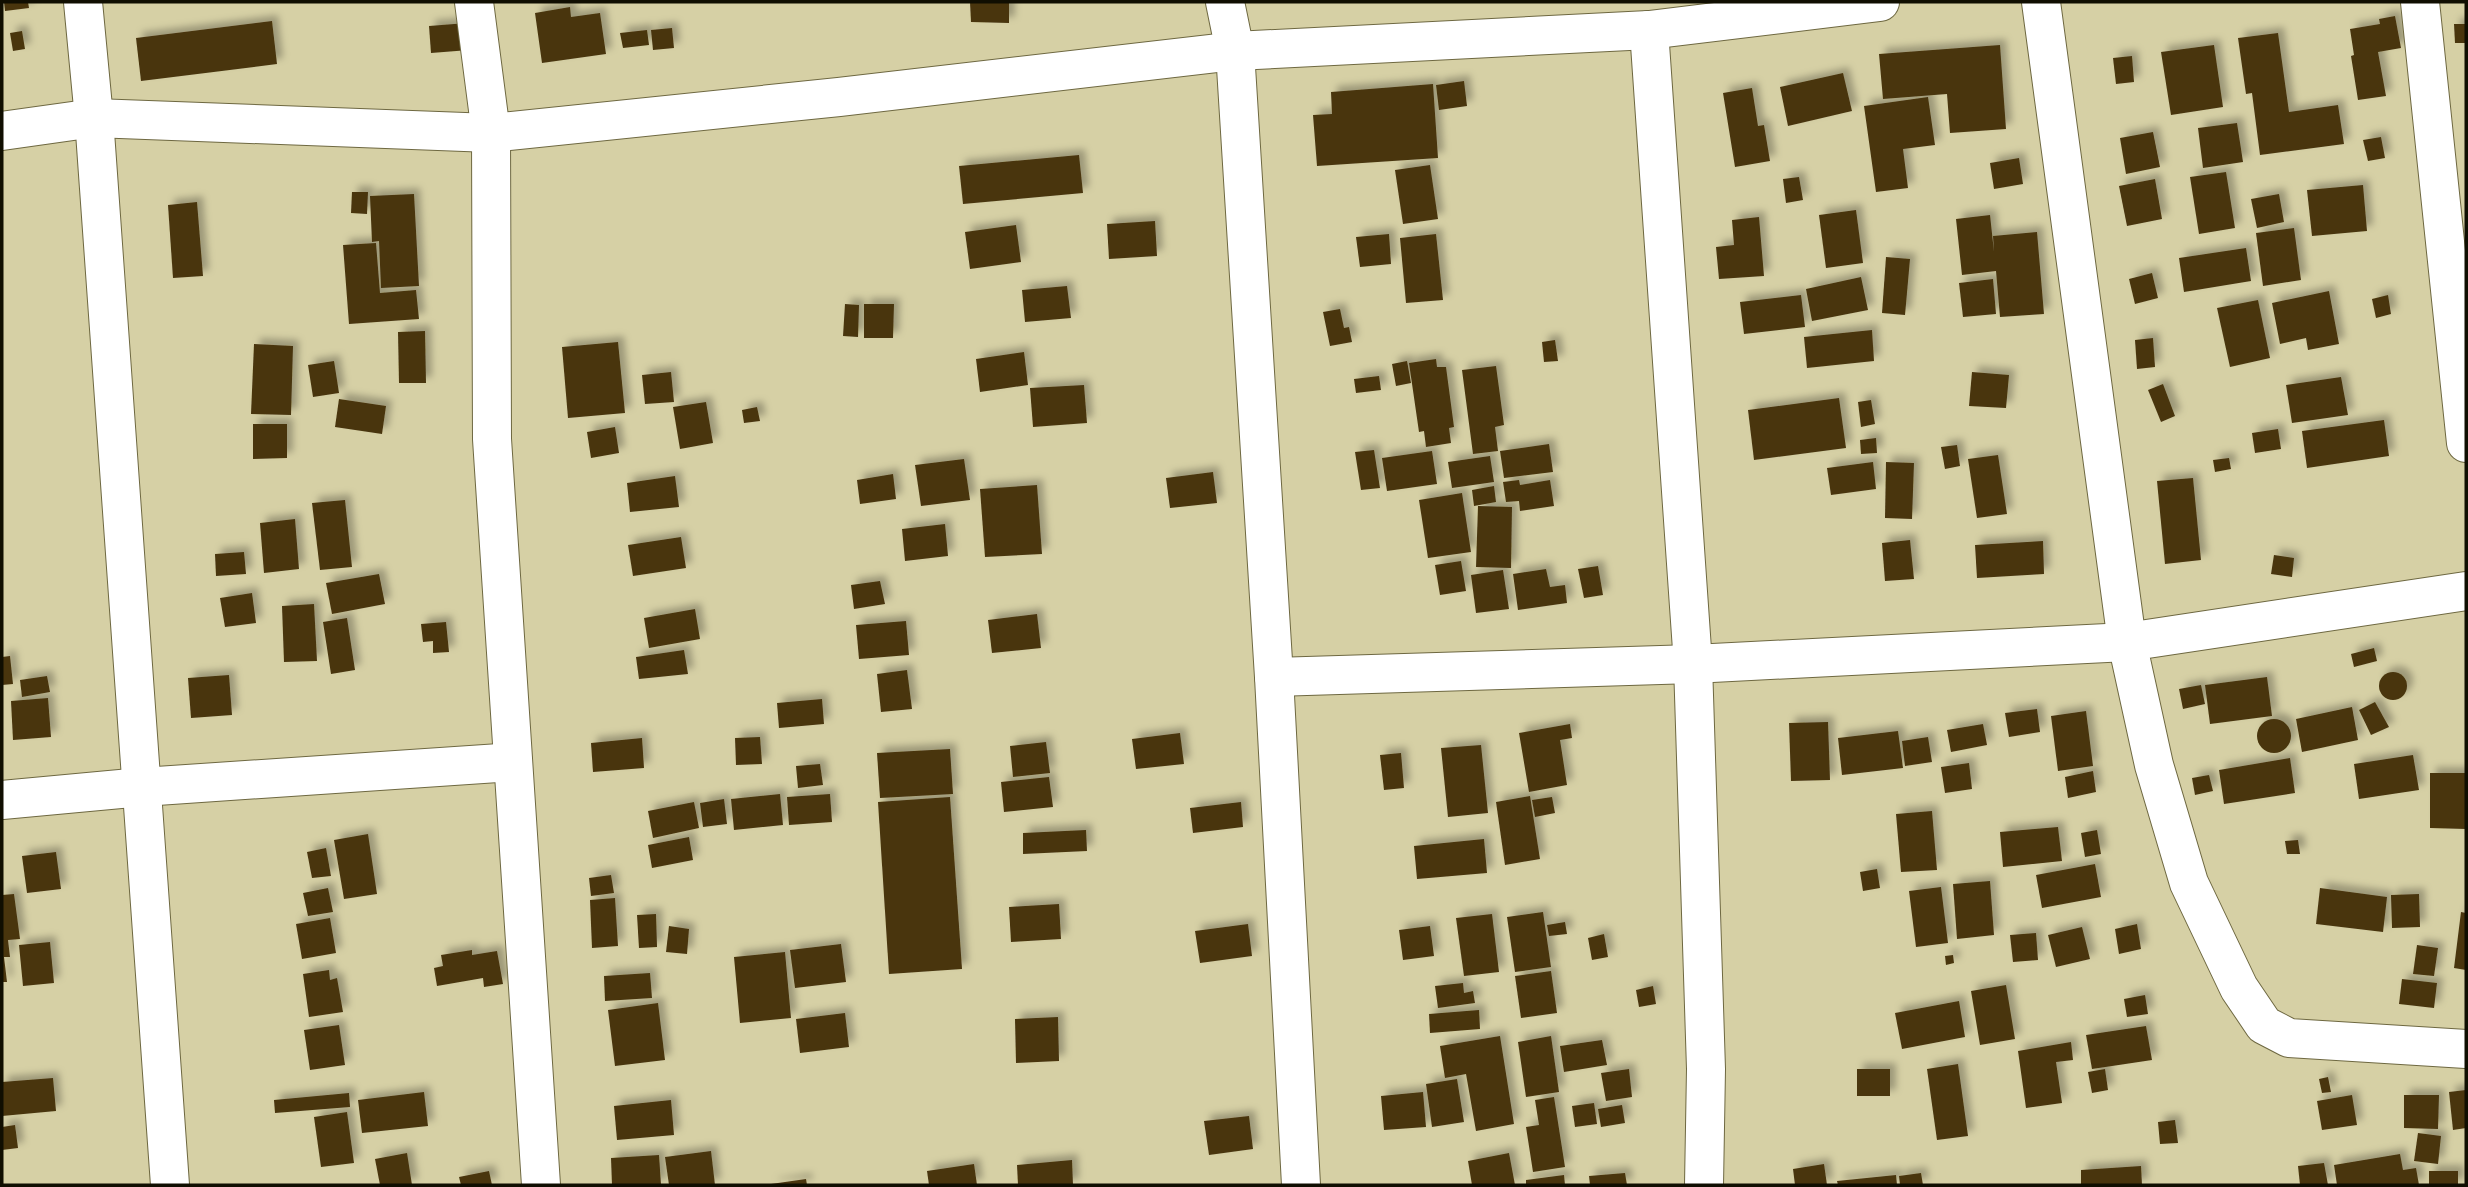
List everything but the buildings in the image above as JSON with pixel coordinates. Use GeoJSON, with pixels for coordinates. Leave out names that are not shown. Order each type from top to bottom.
{"type":"FeatureCollection","features":[{"type":"Feature","properties":{"kind":"street"},"geometry":{"type":"LineString","coordinates":[[83,2],[94,118],[170,1185]]}},
{"type":"Feature","properties":{"kind":"street"},"geometry":{"type":"LineString","coordinates":[[474,2],[491,133],[492,439],[541,1185]]}},
{"type":"Feature","properties":{"kind":"street"},"geometry":{"type":"LineString","coordinates":[[1226,2],[1235,51],[1274,677],[1301,1185]]}},
{"type":"Feature","properties":{"kind":"street"},"geometry":{"type":"LineString","coordinates":[[2,131],[94,118],[491,133],[839,97],[1235,51],[1649,30],[1880,2]]}},
{"type":"Feature","properties":{"kind":"street"},"geometry":{"type":"LineString","coordinates":[[2041,2],[2127,642],[2154,765],[2189,883],[2239,988],[2264,1025],[2289,1038],[2466,1049]]}},
{"type":"Feature","properties":{"kind":"street"},"geometry":{"type":"LineString","coordinates":[[2420,2],[2466,443]]}},
{"type":"Feature","properties":{"kind":"street"},"geometry":{"type":"LineString","coordinates":[[1649,30],[1693,664],[1706,1069],[1704,1185]]}},
{"type":"Feature","properties":{"kind":"street"},"geometry":{"type":"LineString","coordinates":[[1274,677],[1693,664],[2127,642],[2466,591]]}},
{"type":"Feature","properties":{"kind":"street"},"geometry":{"type":"LineString","coordinates":[[2,800],[142,787],[513,762]]}}]}
